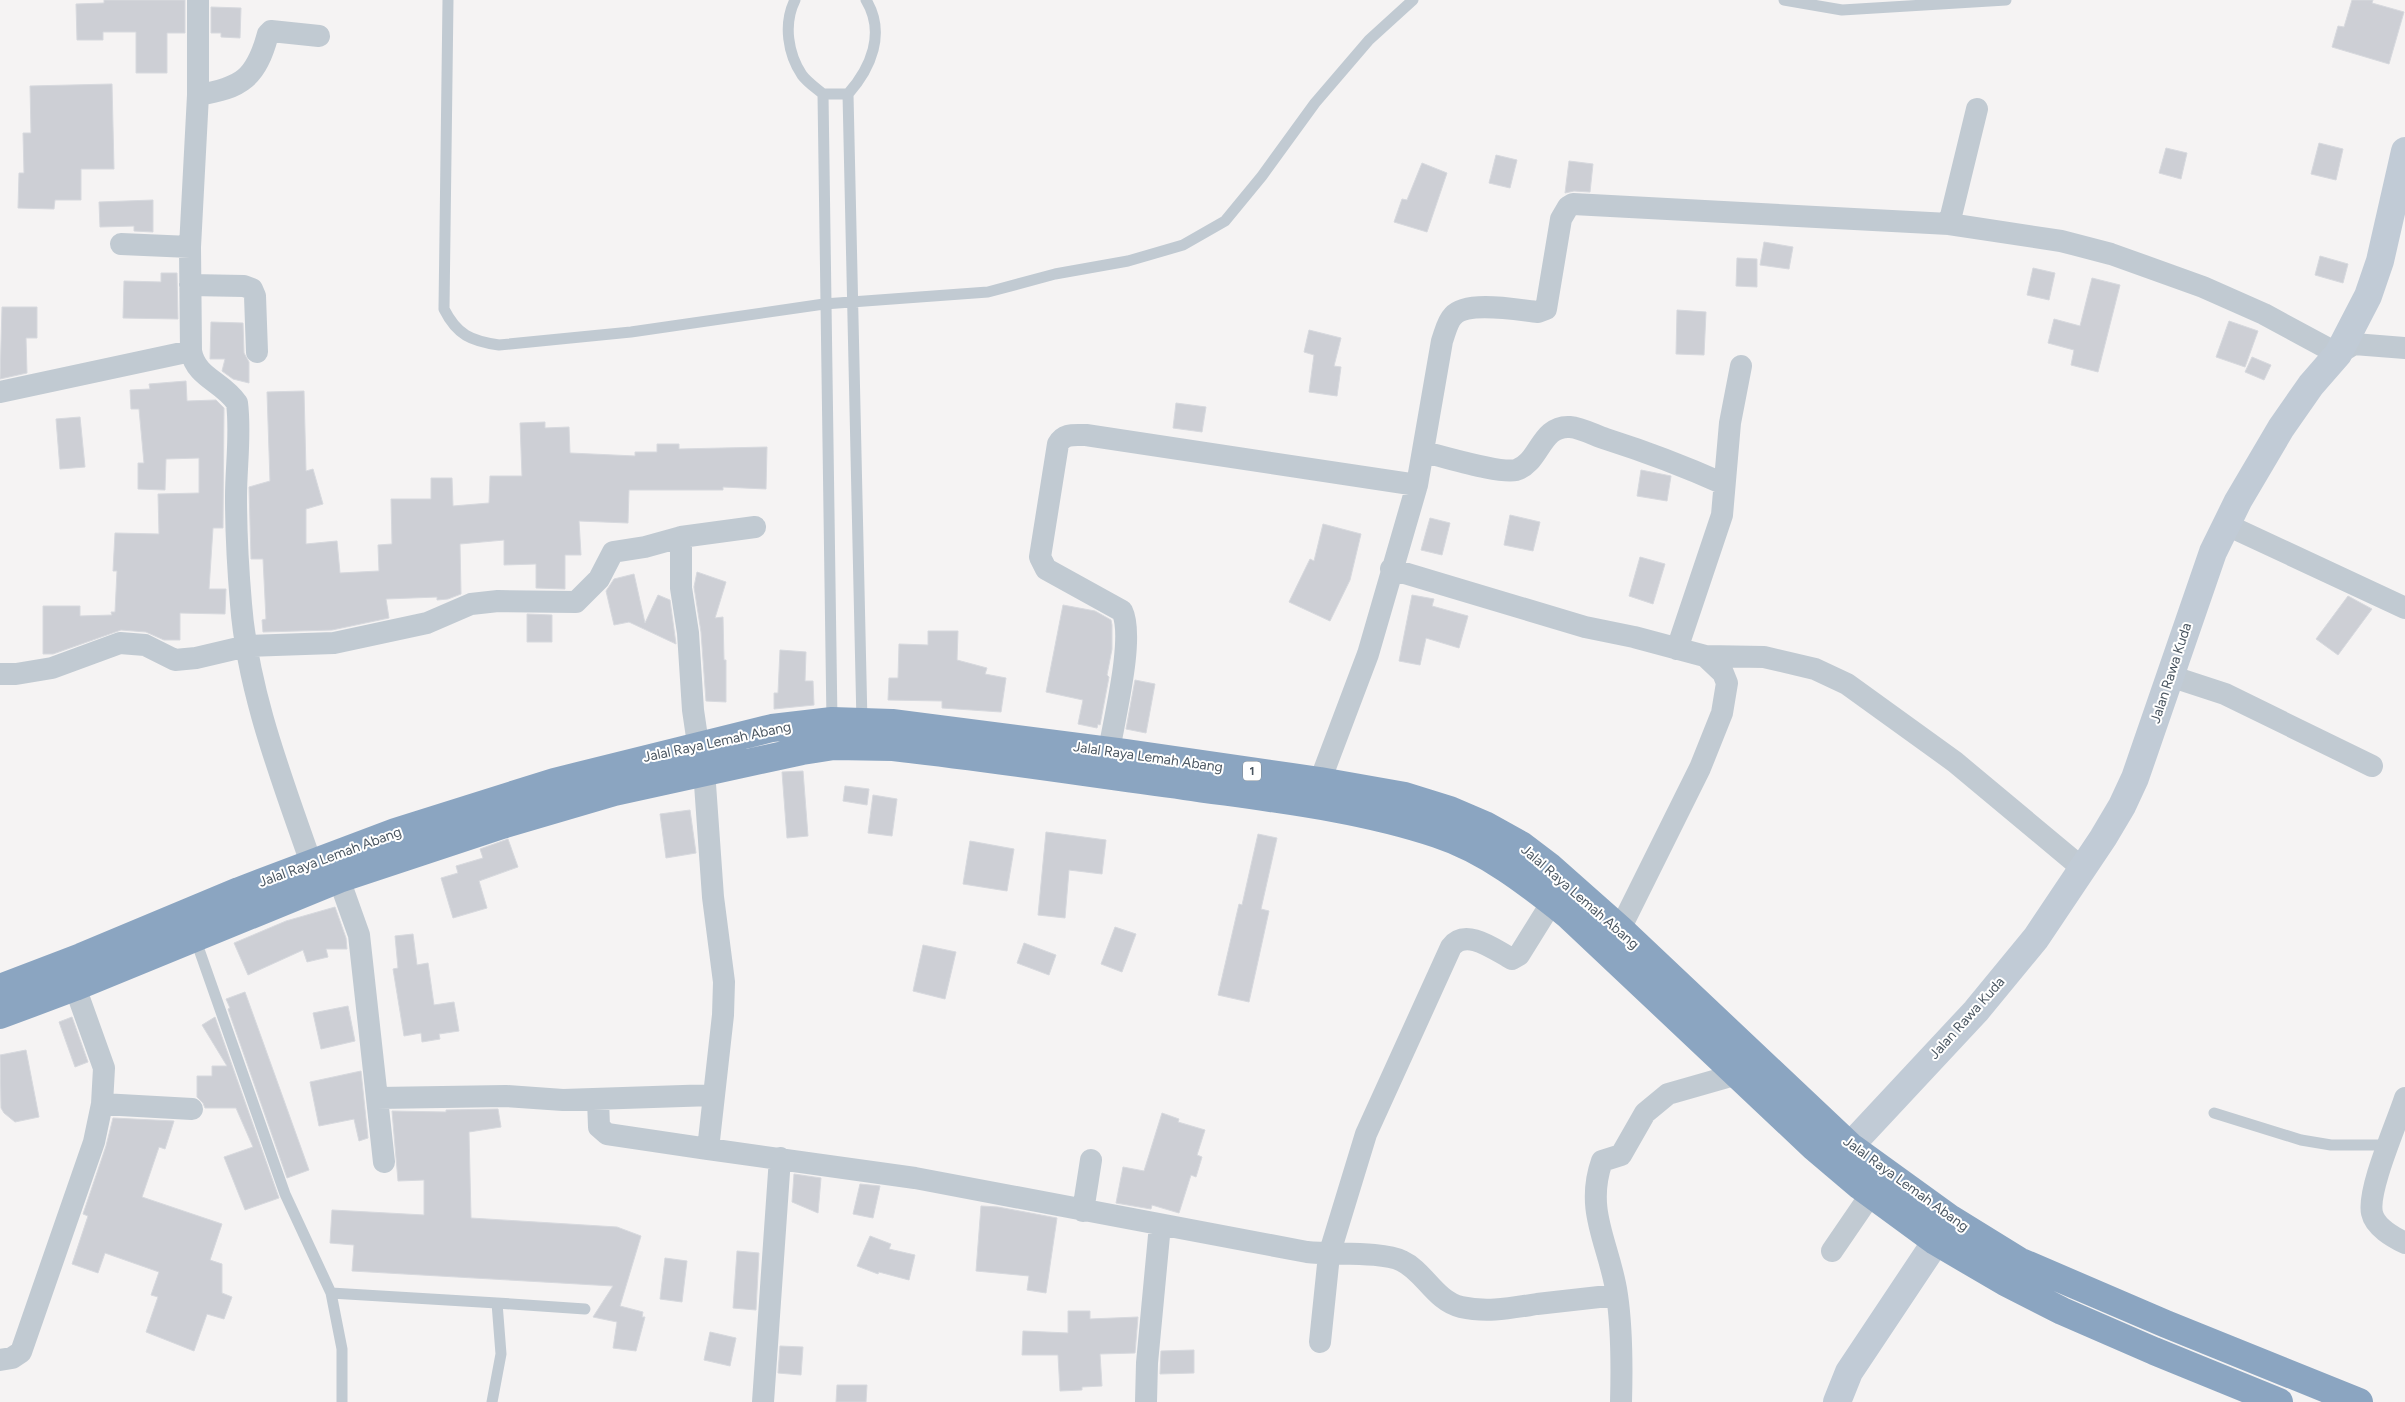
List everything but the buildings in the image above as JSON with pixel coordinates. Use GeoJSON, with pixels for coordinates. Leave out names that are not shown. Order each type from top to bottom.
{"type":"FeatureCollection","features":[{"type":"Feature","properties":{"kind":"highway","name":"Jalal Raya Lemah Abang"},"geometry":{"type":"LineString","coordinates":[[0,988],[311,863],[395,832],[502,797],[698,744],[772,728],[861,734],[944,729],[1320,781],[1405,796],[1450,810],[1486,824],[1521,845],[1620,929],[1850,1146],[1952,1219],[2019,1261],[2166,1324],[2359,1402]]}},
{"type":"Feature","properties":{"kind":"highway","name":"Jalal Raya Lemah Abang"},"geometry":{"type":"LineString","coordinates":[[0,1015],[75,987],[339,879],[502,825],[614,792],[704,770],[833,733]]}},
{"type":"Feature","properties":{"kind":"highway","name":"Jalal Raya Lemah Abang"},"geometry":{"type":"LineString","coordinates":[[861,734],[893,747],[1220,791],[1385,819],[1438,834],[1479,853],[1525,881],[1552,902],[1814,1147],[1871,1194],[1935,1240],[2005,1282],[2062,1310],[2154,1351],[2279,1402]]}},
{"type":"Feature","properties":{"kind":"street"},"geometry":{"type":"LineString","coordinates":[[198,0],[198,95],[190,247],[191,351],[193,363],[202,373],[225,389],[237,403],[238,557],[241,605],[247,646],[258,700],[279,770],[311,863]]}},
{"type":"Feature","properties":{"kind":"street"},"geometry":{"type":"LineString","coordinates":[[198,95],[220,92],[247,79],[261,58],[268,34],[271,31],[319,36]]}},
{"type":"Feature","properties":{"kind":"street"},"geometry":{"type":"LineString","coordinates":[[1949,224],[1977,109]]}},
{"type":"Feature","properties":{"kind":"street","name":"Jalan Rawa Kuda"},"geometry":{"type":"LineString","coordinates":[[1850,1146],[1976,1011],[2036,938],[2103,838],[2126,799],[2210,561],[2238,502],[2281,428],[2311,385],[2338,354],[2368,296],[2380,261],[2405,155]]}},
{"type":"Feature","properties":{"kind":"street"},"geometry":{"type":"LineString","coordinates":[[1320,781],[1368,654],[1391,569],[1417,485],[1442,341],[1448,323],[1453,315],[1461,310],[1474,307],[1538,312],[1546,309],[1561,219],[1568,207],[1573,204],[1949,224],[2024,234],[2111,254],[2203,286],[2264,314],[2338,354],[2354,344],[2405,348]]}},
{"type":"Feature","properties":{"kind":"street"},"geometry":{"type":"LineString","coordinates":[[121,244],[190,247]]}},
{"type":"Feature","properties":{"kind":"street"},"geometry":{"type":"LineString","coordinates":[[190,285],[244,286],[252,288],[255,296],[257,352]]}},
{"type":"Feature","properties":{"kind":"street"},"geometry":{"type":"LineString","coordinates":[[0,392],[191,351]]}},
{"type":"Feature","properties":{"kind":"street"},"geometry":{"type":"LineString","coordinates":[[1677,649],[1722,515],[1730,423],[1741,366]]}},
{"type":"Feature","properties":{"kind":"street"},"geometry":{"type":"LineString","coordinates":[[1423,452],[1498,469],[1514,470],[1525,466],[1545,438],[1554,430],[1570,427],[1658,456],[1724,484]]}},
{"type":"Feature","properties":{"kind":"street"},"geometry":{"type":"LineString","coordinates":[[1109,751],[1124,658],[1126,619],[1122,611],[1046,569],[1040,557],[1058,444],[1061,439],[1069,435],[1086,434],[1417,485]]}},
{"type":"Feature","properties":{"kind":"street"},"geometry":{"type":"LineString","coordinates":[[2227,525],[2405,608]]}},
{"type":"Feature","properties":{"kind":"street"},"geometry":{"type":"LineString","coordinates":[[0,674],[44,670],[120,643],[145,645],[175,660],[196,658],[247,646],[334,643],[427,624],[471,604],[576,602],[599,579],[613,552],[645,547],[681,537],[755,527]]}},
{"type":"Feature","properties":{"kind":"street"},"geometry":{"type":"LineString","coordinates":[[681,537],[681,588],[688,633],[693,710],[698,744]]}},
{"type":"Feature","properties":{"kind":"street"},"geometry":{"type":"LineString","coordinates":[[1391,569],[1585,627],[1634,637],[1705,656],[1764,657],[1815,669],[1847,684],[1954,762],[2082,868]]}},
{"type":"Feature","properties":{"kind":"street"},"geometry":{"type":"LineString","coordinates":[[1620,929],[1692,784],[1722,713],[1726,690],[1725,676],[1705,656]]}},
{"type":"Feature","properties":{"kind":"street"},"geometry":{"type":"LineString","coordinates":[[2170,676],[2225,694],[2372,766]]}},
{"type":"Feature","properties":{"kind":"street"},"geometry":{"type":"LineString","coordinates":[[704,770],[713,897],[724,982],[723,1015],[708,1149]]}},
{"type":"Feature","properties":{"kind":"street"},"geometry":{"type":"LineString","coordinates":[[339,879],[359,935],[368,1034],[378,1098],[384,1162]]}},
{"type":"Feature","properties":{"kind":"street"},"geometry":{"type":"LineString","coordinates":[[1320,1342],[1329,1255],[1366,1134],[1451,947],[1461,939],[1470,938],[1512,959],[1519,955],[1552,902]]}},
{"type":"Feature","properties":{"kind":"street"},"geometry":{"type":"LineString","coordinates":[[0,1360],[12,1358],[20,1352],[94,1142],[102,1104],[104,1068],[75,987]]}},
{"type":"Feature","properties":{"kind":"street"},"geometry":{"type":"LineString","coordinates":[[1620,1402],[1617,1295],[1608,1252],[1597,1221],[1597,1176],[1602,1161],[1621,1155],[1645,1113],[1668,1094],[1738,1074]]}},
{"type":"Feature","properties":{"kind":"street"},"geometry":{"type":"LineString","coordinates":[[378,1098],[506,1096],[563,1100],[713,1095]]}},
{"type":"Feature","properties":{"kind":"street"},"geometry":{"type":"LineString","coordinates":[[2405,1098],[2372,1195],[2372,1214],[2389,1236],[2405,1243]]}},
{"type":"Feature","properties":{"kind":"street"},"geometry":{"type":"LineString","coordinates":[[598,1099],[599,1127],[606,1134],[915,1178],[1083,1211],[1329,1255],[1382,1256],[1400,1260],[1410,1265],[1445,1299],[1459,1307],[1477,1310],[1504,1310],[1617,1295]]}},
{"type":"Feature","properties":{"kind":"street"},"geometry":{"type":"LineString","coordinates":[[102,1104],[192,1109]]}},
{"type":"Feature","properties":{"kind":"street"},"geometry":{"type":"LineString","coordinates":[[763,1402],[780,1158]]}},
{"type":"Feature","properties":{"kind":"street"},"geometry":{"type":"LineString","coordinates":[[1083,1211],[1091,1160]]}},
{"type":"Feature","properties":{"kind":"street"},"geometry":{"type":"LineString","coordinates":[[1832,1251],[1871,1194]]}},
{"type":"Feature","properties":{"kind":"street"},"geometry":{"type":"LineString","coordinates":[[1837,1402],[1849,1372],[1935,1240],[1952,1219]]}},
{"type":"Feature","properties":{"kind":"street"},"geometry":{"type":"LineString","coordinates":[[1146,1402],[1147,1353],[1160,1225]]}},
{"type":"Feature","properties":{"kind":"lane"},"geometry":{"type":"LineString","coordinates":[[448,0],[444,309],[452,324],[466,336],[479,342],[499,345],[631,332],[824,304],[988,292],[1055,274],[1128,261],[1184,245],[1225,221],[1262,176],[1315,103],[1370,40],[1413,0]]}},
{"type":"Feature","properties":{"kind":"lane"},"geometry":{"type":"LineString","coordinates":[[795,0],[788,28],[791,53],[803,76],[823,94],[848,94]]}},
{"type":"Feature","properties":{"kind":"lane"},"geometry":{"type":"LineString","coordinates":[[861,734],[848,94],[861,79],[870,62],[875,44],[875,25],[866,0]]}},
{"type":"Feature","properties":{"kind":"lane"},"geometry":{"type":"LineString","coordinates":[[1784,0],[1842,10],[2006,0]]}},
{"type":"Feature","properties":{"kind":"lane"},"geometry":{"type":"LineString","coordinates":[[823,94],[824,304],[833,733]]}},
{"type":"Feature","properties":{"kind":"lane"},"geometry":{"type":"LineString","coordinates":[[195,937],[285,1194],[331,1293],[342,1349],[342,1402]]}},
{"type":"Feature","properties":{"kind":"lane"},"geometry":{"type":"LineString","coordinates":[[2214,1113],[2302,1140],[2331,1145],[2389,1145]]}},
{"type":"Feature","properties":{"kind":"lane"},"geometry":{"type":"LineString","coordinates":[[331,1293],[585,1309]]}},
{"type":"Feature","properties":{"kind":"lane"},"geometry":{"type":"LineString","coordinates":[[492,1402],[501,1354],[497,1303]]}}]}
